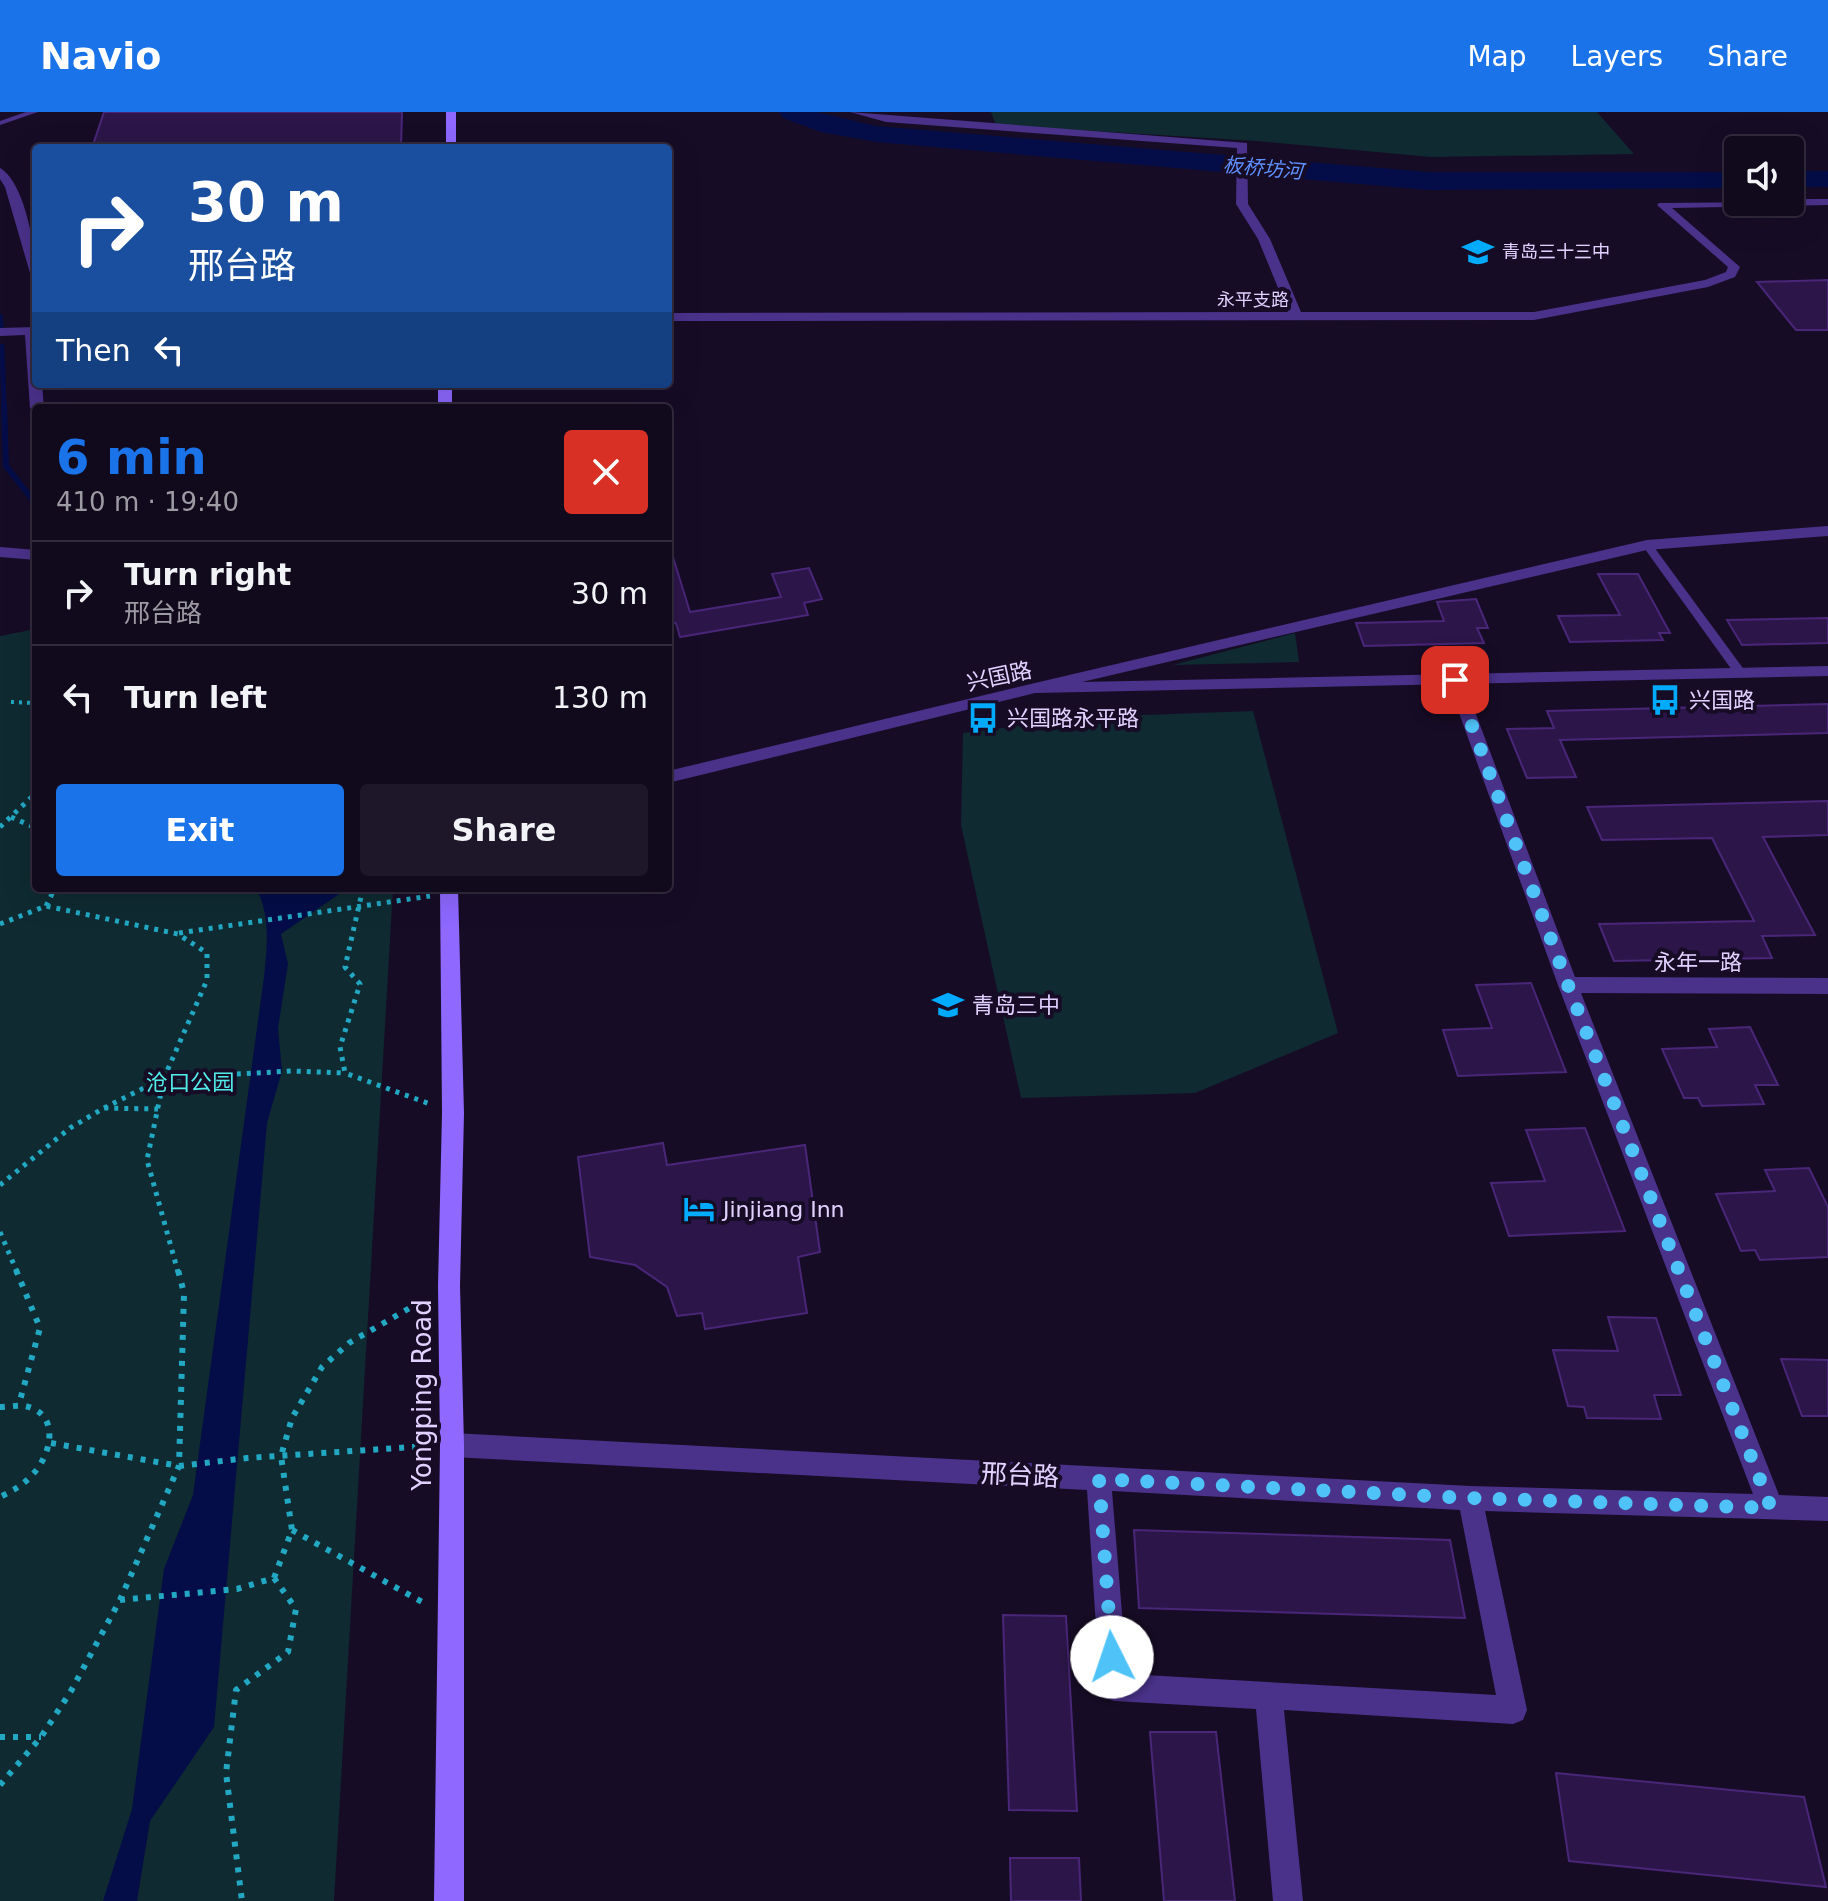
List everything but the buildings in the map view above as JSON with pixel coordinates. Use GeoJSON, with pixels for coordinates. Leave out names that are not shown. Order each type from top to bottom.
{"type":"FeatureCollection","features":[{"type":"Feature","properties":{"kind":"main road"},"geometry":{"type":"LineString","coordinates":[[451,112],[451,144]]}},
{"type":"Feature","properties":{"kind":"main road","name":"Yongping Road"},"geometry":{"type":"LineString","coordinates":[[449,892],[453,1113],[449,1286],[452,1445],[449,1901]]}},
{"type":"Feature","properties":{"kind":"street"},"geometry":{"type":"LineString","coordinates":[[855,112],[886,119],[987,128],[1243,145],[1242,204],[1264,239],[1297,318]]}},
{"type":"Feature","properties":{"kind":"street"},"geometry":{"type":"LineString","coordinates":[[980,112],[987,128]]}},
{"type":"Feature","properties":{"kind":"street"},"geometry":{"type":"LineString","coordinates":[[0,171],[11,187],[32,258]]}},
{"type":"Feature","properties":{"kind":"street","name":"永平支路"},"geometry":{"type":"LineString","coordinates":[[672,317],[1534,316],[1708,283],[1731,274],[1734,267],[1723,254],[1677,223],[1663,205],[1828,202]]}},
{"type":"Feature","properties":{"kind":"street"},"geometry":{"type":"LineString","coordinates":[[0,332],[32,331]]}},
{"type":"Feature","properties":{"kind":"street"},"geometry":{"type":"LineString","coordinates":[[1035,688],[1647,545],[1828,531]]}},
{"type":"Feature","properties":{"kind":"street"},"geometry":{"type":"LineString","coordinates":[[0,552],[32,555]]}},
{"type":"Feature","properties":{"kind":"street","name":"兴国路"},"geometry":{"type":"LineString","coordinates":[[672,776],[1035,688],[1828,671]]}},
{"type":"Feature","properties":{"kind":"street"},"geometry":{"type":"LineString","coordinates":[[1455,680],[1568,985],[1771,1508]]}},
{"type":"Feature","properties":{"kind":"street","name":"永年一路"},"geometry":{"type":"LineString","coordinates":[[1568,985],[1828,986]]}},
{"type":"Feature","properties":{"kind":"street","name":"邢台路"},"geometry":{"type":"LineString","coordinates":[[452,1445],[1470,1498],[1828,1509]]}},
{"type":"Feature","properties":{"kind":"street"},"geometry":{"type":"LineString","coordinates":[[1099,1479],[1114,1687],[1513,1710],[1470,1498]]}},
{"type":"Feature","properties":{"kind":"street"},"geometry":{"type":"LineString","coordinates":[[1269,1697],[1288,1901]]}},
{"type":"Feature","properties":{"kind":"lane"},"geometry":{"type":"LineString","coordinates":[[0,123],[34,112]]}},
{"type":"Feature","properties":{"kind":"lane"},"geometry":{"type":"LineString","coordinates":[[1647,545],[1741,674]]}},
{"type":"Feature","properties":{"kind":"path"},"geometry":{"type":"LineString","coordinates":[[11,702],[32,703]]}},
{"type":"Feature","properties":{"kind":"path"},"geometry":{"type":"LineString","coordinates":[[0,827],[32,797]]}},
{"type":"Feature","properties":{"kind":"path"},"geometry":{"type":"LineString","coordinates":[[11,817],[32,826]]}},
{"type":"Feature","properties":{"kind":"path"},"geometry":{"type":"LineString","coordinates":[[46,906],[53,892]]}},
{"type":"Feature","properties":{"kind":"path"},"geometry":{"type":"LineString","coordinates":[[345,1073],[340,1047],[360,984],[345,967],[362,892]]}},
{"type":"Feature","properties":{"kind":"path"},"geometry":{"type":"LineString","coordinates":[[0,924],[46,906],[178,934],[438,892]]}},
{"type":"Feature","properties":{"kind":"path"},"geometry":{"type":"LineString","coordinates":[[0,1785],[41,1737],[71,1691],[120,1600],[179,1466],[184,1293],[147,1160],[164,1078],[207,980],[207,953],[178,934]]}},
{"type":"Feature","properties":{"kind":"path"},"geometry":{"type":"LineString","coordinates":[[0,1185],[70,1128],[164,1078],[292,1071],[345,1073],[453,1113]]}},
{"type":"Feature","properties":{"kind":"path"},"geometry":{"type":"LineString","coordinates":[[104,1108],[158,1109]]}},
{"type":"Feature","properties":{"kind":"path"},"geometry":{"type":"LineString","coordinates":[[0,1232],[40,1328],[19,1404]]}},
{"type":"Feature","properties":{"kind":"path"},"geometry":{"type":"LineString","coordinates":[[274,1578],[292,1530],[281,1456],[292,1418],[322,1367],[349,1343],[449,1286]]}},
{"type":"Feature","properties":{"kind":"path"},"geometry":{"type":"LineString","coordinates":[[0,1407],[19,1404],[34,1408],[45,1416],[51,1428],[47,1458],[37,1472],[23,1485],[0,1497]]}},
{"type":"Feature","properties":{"kind":"path"},"geometry":{"type":"LineString","coordinates":[[51,1443],[179,1466],[247,1458],[452,1445]]}},
{"type":"Feature","properties":{"kind":"path"},"geometry":{"type":"LineString","coordinates":[[292,1530],[449,1616]]}},
{"type":"Feature","properties":{"kind":"path"},"geometry":{"type":"LineString","coordinates":[[120,1600],[237,1589],[274,1578]]}},
{"type":"Feature","properties":{"kind":"path"},"geometry":{"type":"LineString","coordinates":[[242,1901],[226,1773],[236,1690],[288,1652],[296,1609],[274,1578]]}},
{"type":"Feature","properties":{"kind":"path"},"geometry":{"type":"LineString","coordinates":[[0,1737],[41,1737]]}},
{"type":"Feature","properties":{"kind":"green space"},"geometry":{"type":"Polygon","coordinates":[[[991,112],[1597,112],[1634,154],[1431,157],[1257,141],[996,125],[991,112]]]}},
{"type":"Feature","properties":{"kind":"green space","name":"沧口公园"},"geometry":{"type":"Polygon","coordinates":[[[32,630],[32,892],[393,892],[334,1901],[0,1901],[0,636],[32,630]]]}},
{"type":"Feature","properties":{"kind":"green space"},"geometry":{"type":"Polygon","coordinates":[[[1295,633],[1299,662],[1173,665],[1295,633]]]}},
{"type":"Feature","properties":{"kind":"green space"},"geometry":{"type":"Polygon","coordinates":[[[1253,711],[1338,1033],[1195,1093],[1021,1098],[961,825],[963,733],[1090,717],[1253,711]]]}},
{"type":"Feature","properties":{"kind":"shaded area"},"geometry":{"type":"Polygon","coordinates":[[[258,892],[342,892],[281,934],[288,964],[278,1028],[282,1071],[267,1123],[214,1727],[150,1821],[137,1901],[103,1901],[132,1809],[164,1569],[193,1495],[264,977],[267,943],[258,892]]]}},
{"type":"Feature","properties":{"kind":"waterway","name":"板桥坊河"},"geometry":{"type":"LineString","coordinates":[[792,112],[831,126],[876,134],[1429,181],[1724,180]]}},
{"type":"Feature","properties":{"kind":"waterway","name":"板桥坊河"},"geometry":{"type":"LineString","coordinates":[[1804,179],[1828,179]]}},
{"type":"Feature","properties":{"kind":"waterway"},"geometry":{"type":"LineString","coordinates":[[0,316],[1,326]]}},
{"type":"Feature","properties":{"kind":"waterway"},"geometry":{"type":"LineString","coordinates":[[2,346],[4,406]]}},
{"type":"Feature","properties":{"kind":"waterway"},"geometry":{"type":"LineString","coordinates":[[4,404],[6,466],[32,499]]}},
{"type":"Feature","properties":{"kind":"place","name":"青岛三十三中"},"geometry":{"type":"Point","coordinates":[1478,252]}},
{"type":"Feature","properties":{"kind":"place","name":"兴国路"},"geometry":{"type":"Point","coordinates":[1665,700]}},
{"type":"Feature","properties":{"kind":"place","name":"兴国路永平路"},"geometry":{"type":"Point","coordinates":[983,718]}},
{"type":"Feature","properties":{"kind":"place","name":"青岛三中"},"geometry":{"type":"Point","coordinates":[948,1005]}},
{"type":"Feature","properties":{"kind":"place","name":"Jinjiang Inn"},"geometry":{"type":"Point","coordinates":[699,1209]}},
{"type":"Feature","properties":{"kind":"route"},"geometry":{"type":"LineString","coordinates":[[1112,1657],[1099,1479],[1470,1498],[1771,1508],[1568,985],[1455,680]]}}]}
